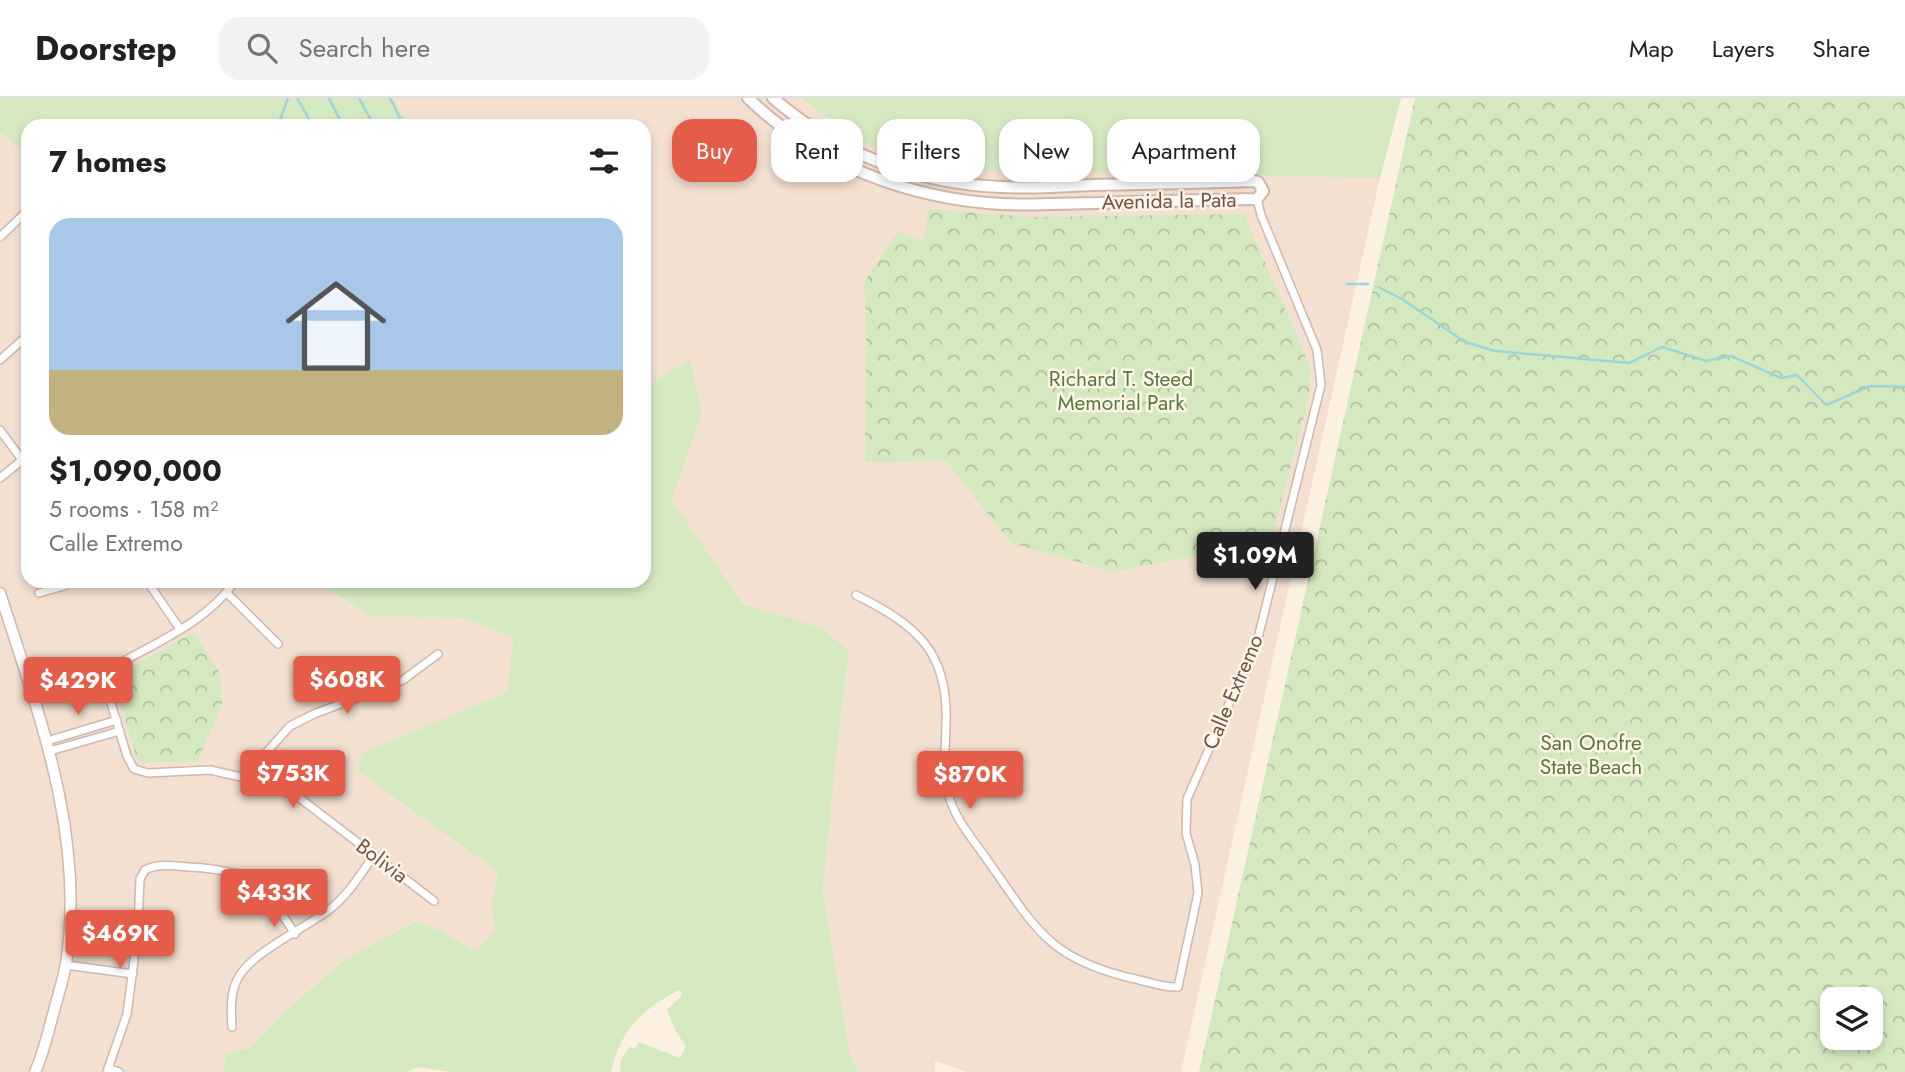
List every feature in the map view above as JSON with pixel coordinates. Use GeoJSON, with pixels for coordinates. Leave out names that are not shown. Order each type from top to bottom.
{"type":"FeatureCollection","features":[{"type":"Feature","properties":{"kind":"main road","name":"Avenida la Pata"},"geometry":{"type":"LineString","coordinates":[[748,98],[796,137],[845,165],[902,188],[929,195],[1004,205],[1257,199],[1263,191],[1258,182],[1253,181],[1003,187],[957,183],[901,170],[845,148],[790,113],[773,98]]}},
{"type":"Feature","properties":{"kind":"street","name":"Calle Extremo"},"geometry":{"type":"LineString","coordinates":[[856,596],[892,614],[920,638],[941,668],[947,696],[943,758],[948,795],[957,818],[1034,926],[1072,958],[1099,970],[1178,988],[1198,893],[1195,865],[1186,834],[1187,799],[1258,638],[1321,385],[1317,351],[1261,215],[1257,199]]}},
{"type":"Feature","properties":{"kind":"street"},"geometry":{"type":"LineString","coordinates":[[0,237],[21,217]]}},
{"type":"Feature","properties":{"kind":"street"},"geometry":{"type":"LineString","coordinates":[[0,360],[21,341]]}},
{"type":"Feature","properties":{"kind":"street"},"geometry":{"type":"LineString","coordinates":[[0,430],[21,461],[0,478]]}},
{"type":"Feature","properties":{"kind":"street"},"geometry":{"type":"LineString","coordinates":[[39,593],[57,588]]}},
{"type":"Feature","properties":{"kind":"street"},"geometry":{"type":"LineString","coordinates":[[152,588],[180,629]]}},
{"type":"Feature","properties":{"kind":"street"},"geometry":{"type":"LineString","coordinates":[[48,746],[120,730],[106,687],[106,675],[115,666],[203,615],[231,588]]}},
{"type":"Feature","properties":{"kind":"street"},"geometry":{"type":"LineString","coordinates":[[0,593],[48,746],[66,828],[71,912],[66,965],[42,1056],[35,1072]]}},
{"type":"Feature","properties":{"kind":"street"},"geometry":{"type":"LineString","coordinates":[[227,593],[278,644]]}},
{"type":"Feature","properties":{"kind":"street"},"geometry":{"type":"LineString","coordinates":[[254,780],[265,754],[290,726],[314,713],[404,680],[438,654]]}},
{"type":"Feature","properties":{"kind":"street"},"geometry":{"type":"LineString","coordinates":[[48,746],[117,720]]}},
{"type":"Feature","properties":{"kind":"street","name":"Bolivia"},"geometry":{"type":"LineString","coordinates":[[120,730],[127,756],[134,769],[148,773],[210,770],[254,780],[298,796],[434,901]]}},
{"type":"Feature","properties":{"kind":"street"},"geometry":{"type":"LineString","coordinates":[[232,1027],[231,1003],[237,978],[261,953],[295,934],[332,908],[374,855]]}},
{"type":"Feature","properties":{"kind":"street"},"geometry":{"type":"LineString","coordinates":[[119,1072],[107,1070],[127,1014],[142,874],[151,867],[159,866],[227,871],[263,889],[273,899],[295,934]]}},
{"type":"Feature","properties":{"kind":"street"},"geometry":{"type":"LineString","coordinates":[[66,965],[133,974]]}},
{"type":"Feature","properties":{"kind":"shaded area"},"geometry":{"type":"Polygon","coordinates":[[[392,98],[1401,98],[1380,178],[1181,1072],[967,1072],[935,1061],[935,1072],[859,1072],[850,1055],[823,890],[849,651],[822,628],[743,604],[672,500],[702,413],[689,360],[651,384],[651,119],[406,119],[392,98]]]}},
{"type":"Feature","properties":{"kind":"shaded area"},"geometry":{"type":"Polygon","coordinates":[[[0,133],[21,149],[21,588],[326,588],[372,616],[464,618],[513,637],[507,692],[362,754],[358,770],[498,872],[491,906],[495,931],[476,951],[437,929],[285,1012],[248,1049],[226,1054],[223,1072],[0,1072],[0,133]]]}},
{"type":"Feature","properties":{"kind":"green space"},"geometry":{"type":"Polygon","coordinates":[[[0,98],[392,98],[406,119],[21,119],[21,149],[0,133],[0,98]]]}},
{"type":"Feature","properties":{"kind":"green space"},"geometry":{"type":"Polygon","coordinates":[[[801,98],[1401,98],[1380,178],[1260,176],[1260,119],[1107,119],[1107,172],[1093,172],[1093,119],[999,119],[999,170],[985,170],[985,119],[877,119],[877,147],[863,143],[863,119],[830,119],[801,98]]]}},
{"type":"Feature","properties":{"kind":"green space","name":"San Onofre State Beach"},"geometry":{"type":"Polygon","coordinates":[[[1415,98],[1905,98],[1905,1072],[1199,1072],[1415,98]]]}},
{"type":"Feature","properties":{"kind":"green space","name":"Richard T. Steed Memorial Park"},"geometry":{"type":"Polygon","coordinates":[[[928,209],[1030,217],[1244,214],[1310,366],[1309,398],[1271,540],[1114,572],[1011,543],[946,461],[865,462],[864,282],[898,231],[924,242],[928,209]]]}},
{"type":"Feature","properties":{"kind":"green space"},"geometry":{"type":"Polygon","coordinates":[[[690,359],[702,413],[672,500],[743,604],[822,628],[849,651],[823,890],[850,1055],[859,1072],[620,1072],[621,1060],[629,1047],[635,1048],[639,1042],[680,1058],[686,1046],[676,1032],[667,1010],[682,995],[679,990],[654,1005],[635,1022],[620,1044],[611,1072],[450,1072],[418,1067],[408,1072],[223,1072],[226,1054],[248,1049],[343,961],[415,922],[437,929],[476,951],[495,931],[491,906],[498,872],[358,771],[361,754],[507,692],[513,638],[464,618],[372,616],[326,588],[651,588],[651,384],[690,359]]]}},
{"type":"Feature","properties":{"kind":"green space"},"geometry":{"type":"Polygon","coordinates":[[[194,632],[221,675],[222,705],[198,761],[143,763],[137,759],[114,683],[117,675],[194,632]]]}},
{"type":"Feature","properties":{"kind":"waterway"},"geometry":{"type":"LineString","coordinates":[[280,119],[288,98]]}},
{"type":"Feature","properties":{"kind":"waterway"},"geometry":{"type":"LineString","coordinates":[[297,98],[309,119]]}},
{"type":"Feature","properties":{"kind":"waterway"},"geometry":{"type":"LineString","coordinates":[[329,98],[340,119]]}},
{"type":"Feature","properties":{"kind":"waterway"},"geometry":{"type":"LineString","coordinates":[[359,98],[370,119]]}},
{"type":"Feature","properties":{"kind":"waterway"},"geometry":{"type":"LineString","coordinates":[[390,98],[400,119]]}},
{"type":"Feature","properties":{"kind":"waterway"},"geometry":{"type":"LineString","coordinates":[[1347,284],[1368,284]]}},
{"type":"Feature","properties":{"kind":"waterway"},"geometry":{"type":"LineString","coordinates":[[1378,287],[1402,299],[1465,342],[1495,351],[1629,363],[1662,347],[1706,361],[1731,356],[1781,378],[1797,375],[1826,405],[1870,386],[1905,387]]}}]}
